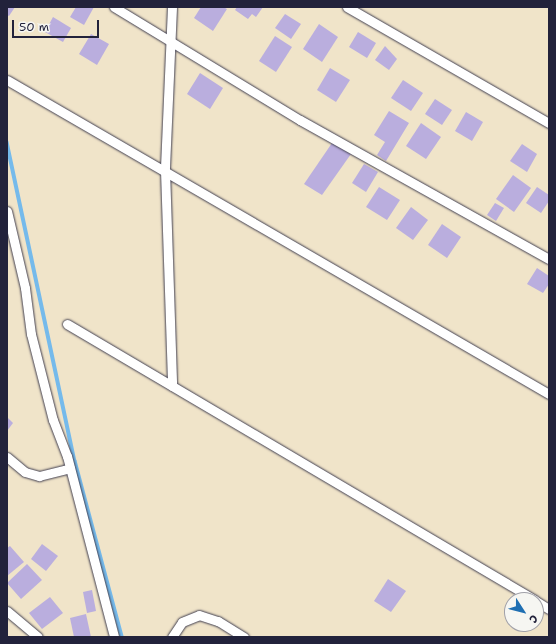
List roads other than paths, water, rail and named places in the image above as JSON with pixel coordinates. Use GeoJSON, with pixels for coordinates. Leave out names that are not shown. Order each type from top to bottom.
{"type":"FeatureCollection","features":[{"type":"Feature","properties":{"kind":"street"},"geometry":{"type":"LineString","coordinates":[[114,7],[300,120],[549,259]]}},
{"type":"Feature","properties":{"kind":"street"},"geometry":{"type":"LineString","coordinates":[[172,7],[172,41],[165,170],[172,386]]}},
{"type":"Feature","properties":{"kind":"street"},"geometry":{"type":"LineString","coordinates":[[347,7],[549,123]]}},
{"type":"Feature","properties":{"kind":"street"},"geometry":{"type":"LineString","coordinates":[[7,80],[165,170],[549,394]]}},
{"type":"Feature","properties":{"kind":"street"},"geometry":{"type":"LineString","coordinates":[[7,211],[25,288],[31,334],[53,420],[70,468],[114,637]]}},
{"type":"Feature","properties":{"kind":"street"},"geometry":{"type":"LineString","coordinates":[[67,324],[521,592]]}},
{"type":"Feature","properties":{"kind":"street"},"geometry":{"type":"LineString","coordinates":[[7,457],[25,472],[39,476],[70,468]]}},
{"type":"Feature","properties":{"kind":"street"},"geometry":{"type":"LineString","coordinates":[[7,611],[38,637]]}},
{"type":"Feature","properties":{"kind":"street"},"geometry":{"type":"LineString","coordinates":[[172,637],[182,622],[199,615],[218,622],[244,637]]}},
{"type":"Feature","properties":{"kind":"waterway"},"geometry":{"type":"LineString","coordinates":[[7,142],[75,461],[122,637]]}}]}
